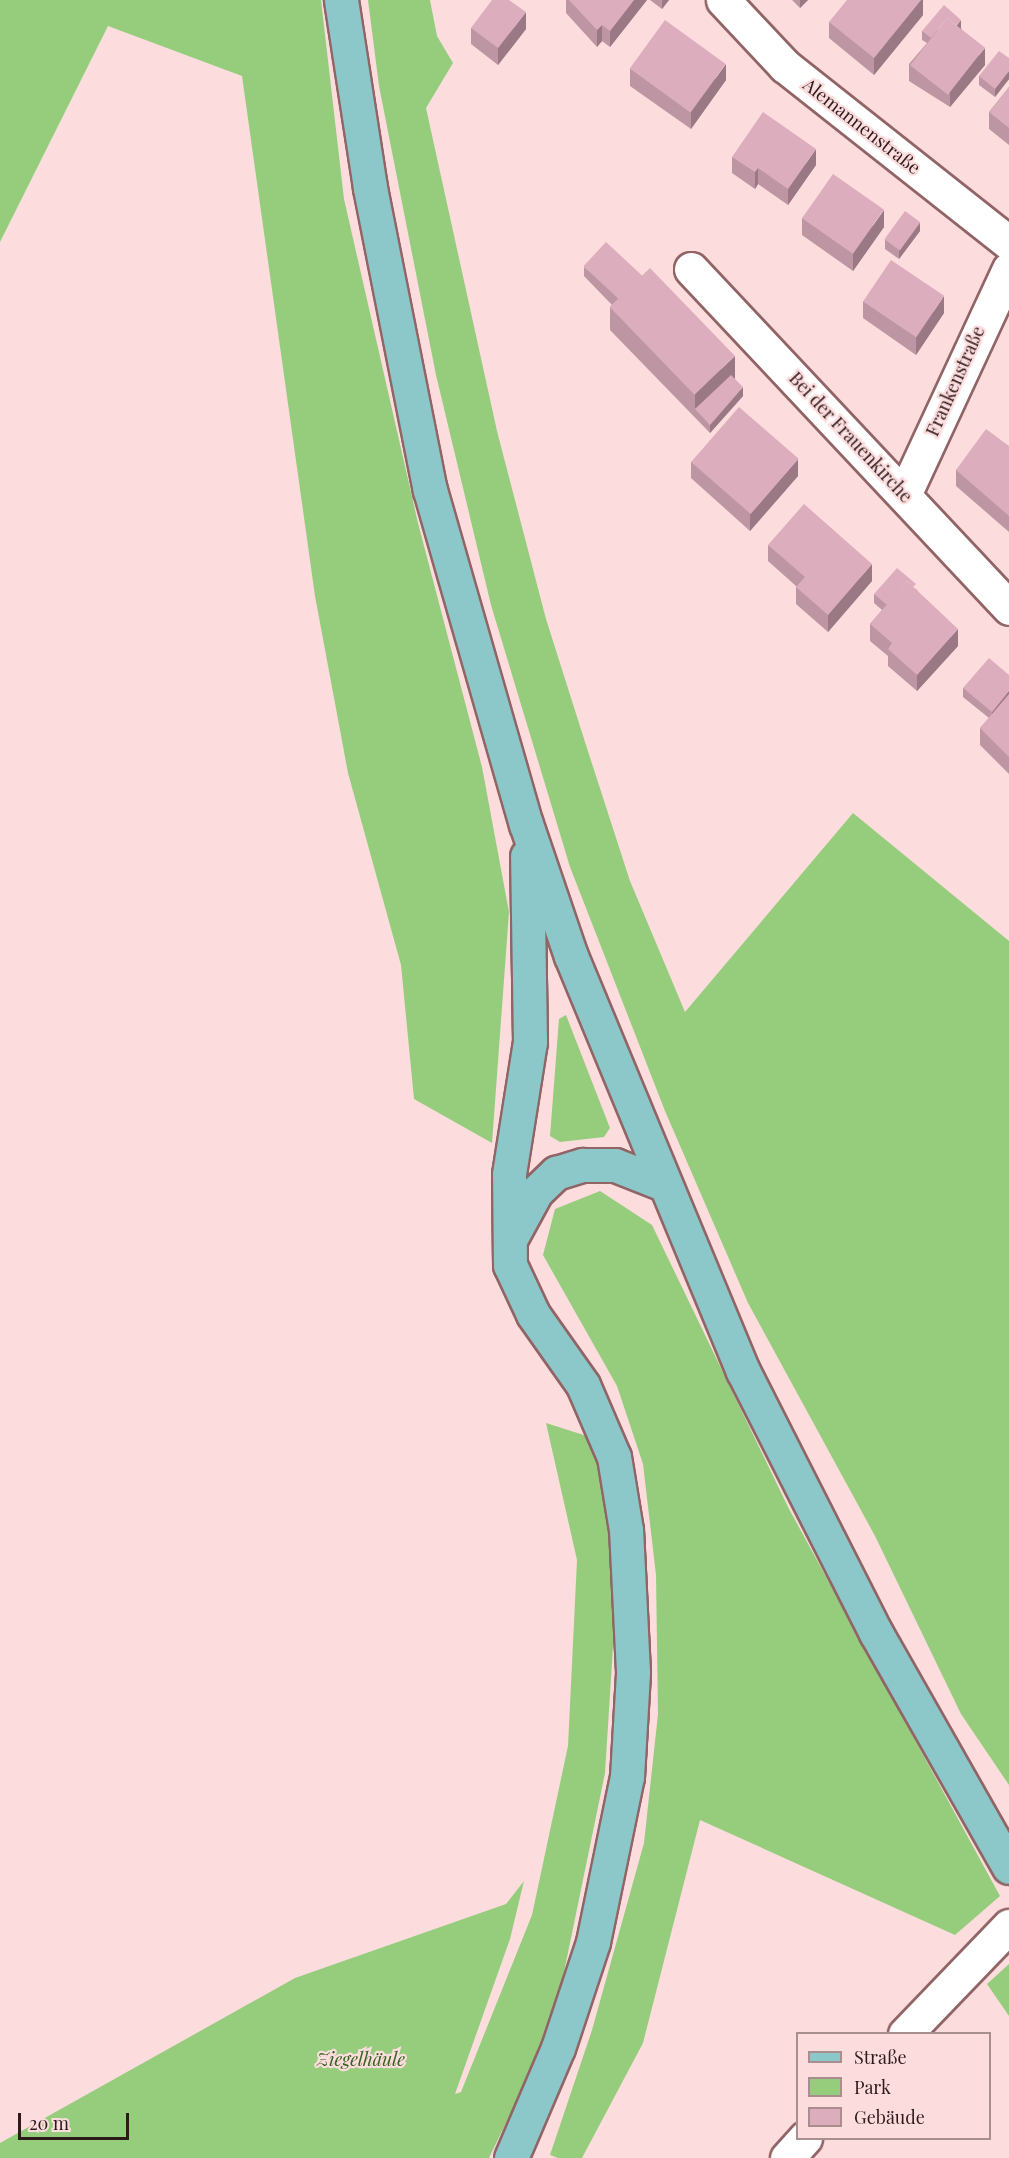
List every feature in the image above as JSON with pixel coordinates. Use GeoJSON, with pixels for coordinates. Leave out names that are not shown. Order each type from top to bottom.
{"type":"FeatureCollection","features":[{"type":"Feature","properties":{"kind":"main road"},"geometry":{"type":"LineString","coordinates":[[341,0],[370,188],[430,490],[526,824],[662,1183],[807,1502],[979,1817],[1009,1867]]}},
{"type":"Feature","properties":{"kind":"main road"},"geometry":{"type":"LineString","coordinates":[[511,2158],[577,1994],[614,1853],[630,1742],[633,1625],[625,1521],[614,1457],[584,1386],[517,1285],[509,1240],[509,1174],[530,1042],[526,824]]}},
{"type":"Feature","properties":{"kind":"main road"},"geometry":{"type":"LineString","coordinates":[[509,1240],[536,1192],[556,1173],[582,1165],[615,1165],[662,1183]]}},
{"type":"Feature","properties":{"kind":"street","name":"Alemannenstraße"},"geometry":{"type":"LineString","coordinates":[[723,0],[785,66],[1009,243]]}},
{"type":"Feature","properties":{"kind":"street","name":"Bei der Frauenkirche"},"geometry":{"type":"LineString","coordinates":[[691,269],[1009,608]]}},
{"type":"Feature","properties":{"kind":"street","name":"Frankenstraße"},"geometry":{"type":"LineString","coordinates":[[904,495],[1009,269]]}},
{"type":"Feature","properties":{"kind":"street"},"geometry":{"type":"LineString","coordinates":[[907,2032],[1009,1926]]}},
{"type":"Feature","properties":{"kind":"street"},"geometry":{"type":"LineString","coordinates":[[786,2158],[804,2140]]}},
{"type":"Feature","properties":{"kind":"green space"},"geometry":{"type":"Polygon","coordinates":[[[0,0],[321,0],[344,199],[418,523],[482,767],[509,912],[492,1143],[414,1099],[401,965],[348,773],[315,596],[242,76],[108,26],[0,242],[0,0]]]}},
{"type":"Feature","properties":{"kind":"green space"},"geometry":{"type":"Polygon","coordinates":[[[368,0],[430,0],[437,36],[453,63],[426,108],[497,431],[546,619],[585,742],[630,881],[685,1012],[853,813],[1009,941],[1009,1785],[961,1714],[875,1536],[748,1303],[665,1111],[570,867],[491,605],[436,375],[379,86],[368,0]]]}},
{"type":"Feature","properties":{"kind":"green space"},"geometry":{"type":"Polygon","coordinates":[[[566,1015],[610,1128],[604,1137],[560,1142],[550,1136],[559,1019],[566,1015]]]}},
{"type":"Feature","properties":{"kind":"green space"},"geometry":{"type":"Polygon","coordinates":[[[600,1191],[652,1225],[788,1507],[1000,1896],[955,1935],[700,1820],[643,2043],[582,2158],[558,2158],[550,2155],[592,2030],[644,1843],[658,1714],[656,1575],[643,1464],[617,1386],[543,1255],[555,1209],[600,1191]]]}},
{"type":"Feature","properties":{"kind":"green space","name":"Ziegelhäule"},"geometry":{"type":"Polygon","coordinates":[[[546,1423],[590,1437],[609,1505],[617,1584],[605,1773],[563,1977],[536,2060],[489,2158],[0,2158],[0,2143],[295,1978],[506,1904],[524,1881],[510,1939],[455,2094],[461,2092],[532,1915],[568,1746],[577,1560],[546,1423]]]}},
{"type":"Feature","properties":{"kind":"green space"},"geometry":{"type":"Polygon","coordinates":[[[1009,1964],[1009,2016],[987,1984],[1009,1964]]]}},
{"type":"Feature","properties":{"kind":"building"},"geometry":{"type":"Polygon","coordinates":[[[492,0],[509,0],[526,12],[498,48],[471,28],[492,0]]]}},
{"type":"Feature","properties":{"kind":"building"},"geometry":{"type":"Polygon","coordinates":[[[569,0],[634,0],[610,31],[602,25],[597,30],[569,0]]]}},
{"type":"Feature","properties":{"kind":"building"},"geometry":{"type":"Polygon","coordinates":[[[847,0],[921,0],[874,58],[829,22],[847,0]]]}},
{"type":"Feature","properties":{"kind":"building"},"geometry":{"type":"Polygon","coordinates":[[[944,5],[961,20],[956,25],[947,18],[931,38],[922,31],[944,5]]]}},
{"type":"Feature","properties":{"kind":"building"},"geometry":{"type":"Polygon","coordinates":[[[947,18],[985,48],[948,95],[910,65],[947,18]]]}},
{"type":"Feature","properties":{"kind":"building"},"geometry":{"type":"Polygon","coordinates":[[[665,20],[726,64],[690,113],[630,69],[665,20]]]}},
{"type":"Feature","properties":{"kind":"building"},"geometry":{"type":"Polygon","coordinates":[[[999,51],[1009,58],[1009,71],[995,89],[979,76],[999,51]]]}},
{"type":"Feature","properties":{"kind":"building"},"geometry":{"type":"Polygon","coordinates":[[[1009,87],[1009,128],[989,112],[1009,87]]]}},
{"type":"Feature","properties":{"kind":"building"},"geometry":{"type":"Polygon","coordinates":[[[763,112],[816,149],[788,189],[758,168],[755,172],[732,157],[763,112]]]}},
{"type":"Feature","properties":{"kind":"building"},"geometry":{"type":"Polygon","coordinates":[[[833,174],[884,210],[853,254],[802,218],[833,174]]]}},
{"type":"Feature","properties":{"kind":"building"},"geometry":{"type":"Polygon","coordinates":[[[905,211],[920,222],[900,250],[884,239],[905,211]]]}},
{"type":"Feature","properties":{"kind":"building"},"geometry":{"type":"Polygon","coordinates":[[[606,242],[643,276],[620,300],[583,266],[606,242]]]}},
{"type":"Feature","properties":{"kind":"building"},"geometry":{"type":"Polygon","coordinates":[[[891,260],[944,296],[916,337],[863,301],[891,260]]]}},
{"type":"Feature","properties":{"kind":"building"},"geometry":{"type":"Polygon","coordinates":[[[650,268],[735,356],[694,395],[610,307],[650,268]]]}},
{"type":"Feature","properties":{"kind":"building"},"geometry":{"type":"Polygon","coordinates":[[[731,375],[743,387],[710,425],[695,409],[731,375]]]}},
{"type":"Feature","properties":{"kind":"building"},"geometry":{"type":"Polygon","coordinates":[[[739,407],[799,459],[751,514],[691,462],[739,407]]]}},
{"type":"Feature","properties":{"kind":"building"},"geometry":{"type":"Polygon","coordinates":[[[986,429],[1009,446],[1009,516],[956,470],[986,429]]]}},
{"type":"Feature","properties":{"kind":"building"},"geometry":{"type":"Polygon","coordinates":[[[804,504],[872,564],[828,615],[796,587],[805,577],[768,545],[804,504]]]}},
{"type":"Feature","properties":{"kind":"building"},"geometry":{"type":"Polygon","coordinates":[[[897,568],[916,584],[913,587],[907,581],[887,605],[874,594],[897,568]]]}},
{"type":"Feature","properties":{"kind":"building"},"geometry":{"type":"Polygon","coordinates":[[[907,581],[958,629],[917,675],[888,649],[892,643],[870,624],[907,581]]]}},
{"type":"Feature","properties":{"kind":"building"},"geometry":{"type":"Polygon","coordinates":[[[989,658],[1009,675],[1009,691],[992,712],[963,688],[989,658]]]}},
{"type":"Feature","properties":{"kind":"building"},"geometry":{"type":"Polygon","coordinates":[[[1009,694],[1009,757],[980,728],[1009,694]]]}}]}
